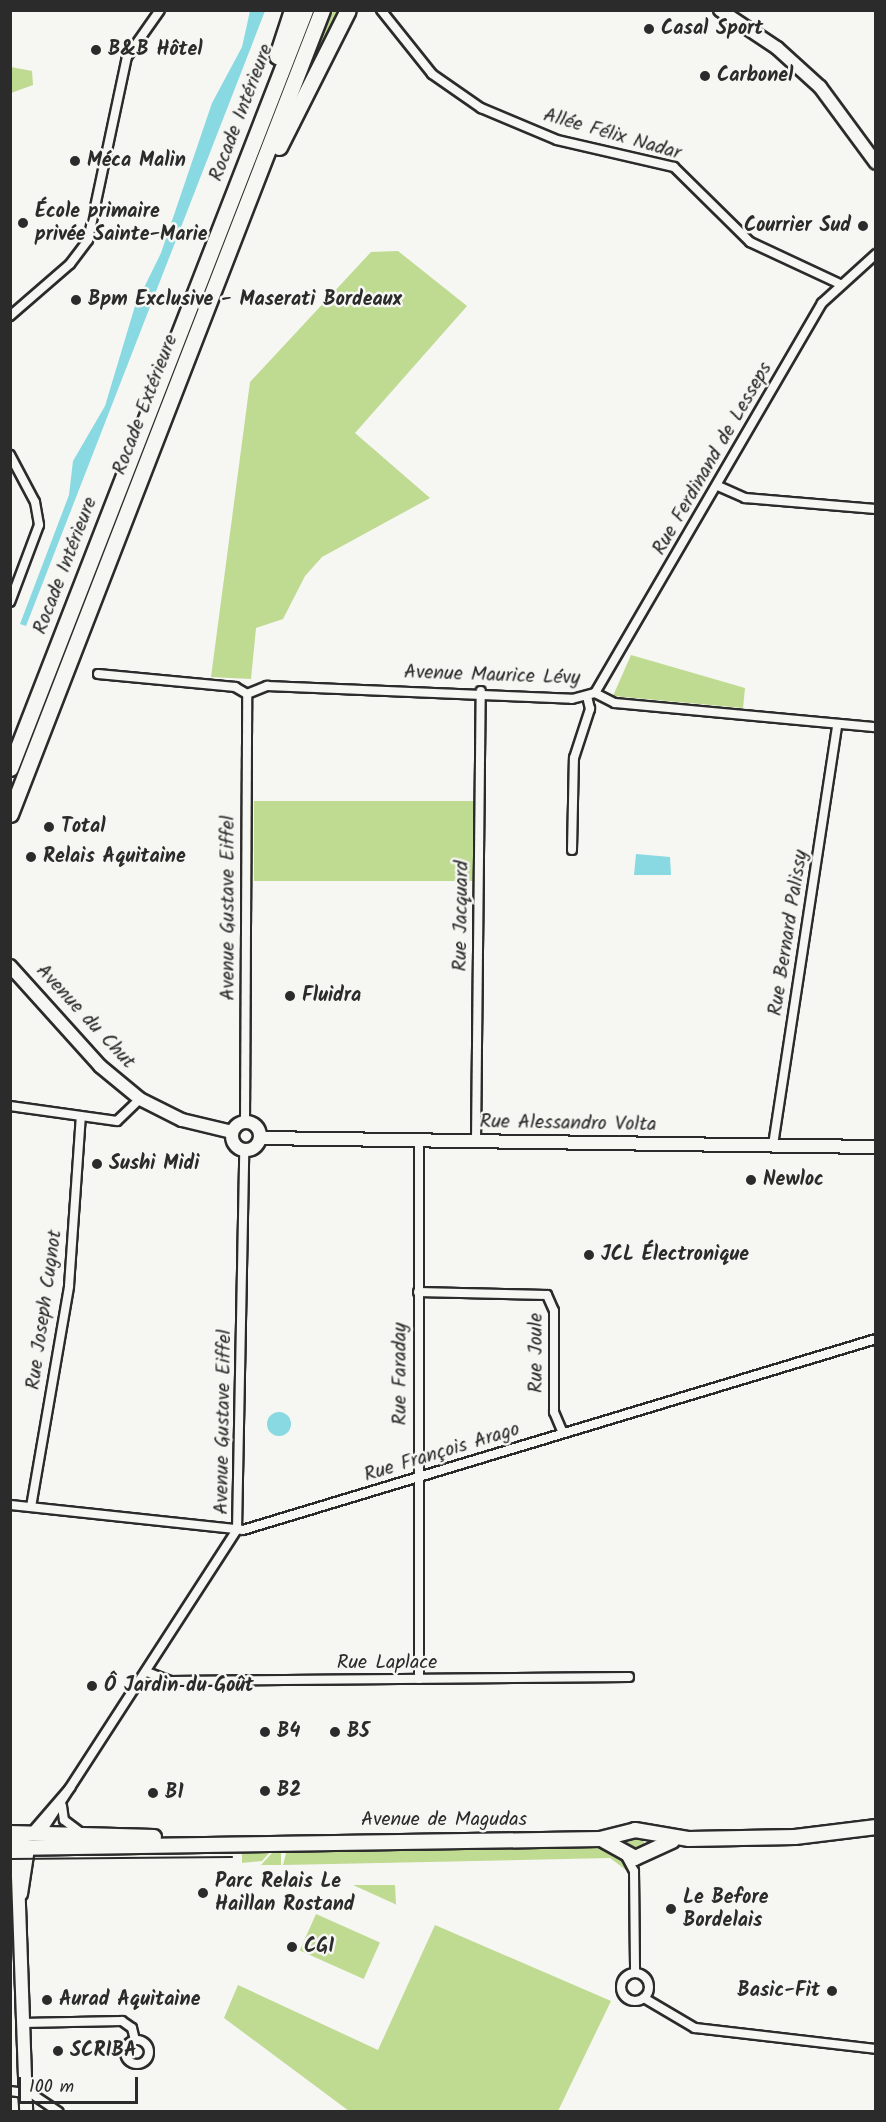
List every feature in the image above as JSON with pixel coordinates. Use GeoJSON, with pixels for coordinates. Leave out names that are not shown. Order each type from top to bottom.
{"type":"FeatureCollection","features":[{"type":"Feature","properties":{"kind":"highway"},"geometry":{"type":"LineString","coordinates":[[272,95],[273,69],[292,10]]}},
{"type":"Feature","properties":{"kind":"highway","name":"Rocade Intérieure"},"geometry":{"type":"LineString","coordinates":[[10,768],[305,10]]}},
{"type":"Feature","properties":{"kind":"highway","name":"Rocade Extérieure"},"geometry":{"type":"LineString","coordinates":[[10,814],[322,10]]}},
{"type":"Feature","properties":{"kind":"highway"},"geometry":{"type":"LineString","coordinates":[[252,189],[266,178],[348,10]]}},
{"type":"Feature","properties":{"kind":"main road"},"geometry":{"type":"LineString","coordinates":[[644,1853],[642,1833],[689,1839],[795,1838],[876,1827]]}},
{"type":"Feature","properties":{"kind":"main road","name":"Avenue de Magudas"},"geometry":{"type":"LineString","coordinates":[[24,1840],[80,1832],[287,1841]]}},
{"type":"Feature","properties":{"kind":"main road","name":"Avenue de Magudas"},"geometry":{"type":"LineString","coordinates":[[24,1840],[600,1839],[642,1833]]}},
{"type":"Feature","properties":{"kind":"main road"},"geometry":{"type":"LineString","coordinates":[[624,1834],[624,1853],[644,1853],[689,1839]]}},
{"type":"Feature","properties":{"kind":"main road","name":"Avenue de Magudas"},"geometry":{"type":"LineString","coordinates":[[600,1839],[624,1853]]}},
{"type":"Feature","properties":{"kind":"street"},"geometry":{"type":"LineString","coordinates":[[10,316],[70,264],[88,240],[127,57],[160,10]]}},
{"type":"Feature","properties":{"kind":"street","name":"Allée Félix Nadar"},"geometry":{"type":"LineString","coordinates":[[381,10],[432,74],[481,108],[557,140],[674,167],[750,242],[840,284]]}},
{"type":"Feature","properties":{"kind":"street"},"geometry":{"type":"LineString","coordinates":[[720,10],[799,66],[836,105],[875,165]]}},
{"type":"Feature","properties":{"kind":"street","name":"Rue Ferdinand de Lesseps"},"geometry":{"type":"LineString","coordinates":[[591,694],[718,486],[822,303],[840,284],[876,254]]}},
{"type":"Feature","properties":{"kind":"street"},"geometry":{"type":"LineString","coordinates":[[10,455],[35,502],[39,525],[10,602]]}},
{"type":"Feature","properties":{"kind":"street"},"geometry":{"type":"LineString","coordinates":[[718,486],[745,498],[876,509]]}},
{"type":"Feature","properties":{"kind":"street"},"geometry":{"type":"LineString","coordinates":[[98,674],[235,687],[247,694]]}},
{"type":"Feature","properties":{"kind":"street","name":"Avenue Maurice Lévy"},"geometry":{"type":"LineString","coordinates":[[247,694],[267,686],[591,694],[615,703],[876,727]]}},
{"type":"Feature","properties":{"kind":"street","name":"Rue Jacquard"},"geometry":{"type":"LineString","coordinates":[[476,1142],[481,691]]}},
{"type":"Feature","properties":{"kind":"street","name":"Avenue Gustave Eiffel"},"geometry":{"type":"LineString","coordinates":[[245,1122],[247,694]]}},
{"type":"Feature","properties":{"kind":"street"},"geometry":{"type":"LineString","coordinates":[[572,849],[574,758],[590,709],[591,694]]}},
{"type":"Feature","properties":{"kind":"street","name":"Rue Bernard Palissy"},"geometry":{"type":"LineString","coordinates":[[773,1146],[837,725]]}},
{"type":"Feature","properties":{"kind":"street","name":"Avenue du Chut"},"geometry":{"type":"LineString","coordinates":[[10,966],[100,1066],[140,1099],[182,1120],[232,1132]]}},
{"type":"Feature","properties":{"kind":"street"},"geometry":{"type":"LineString","coordinates":[[10,1106],[117,1121],[140,1099]]}},
{"type":"Feature","properties":{"kind":"street","name":"Rue Joseph Cugnot"},"geometry":{"type":"LineString","coordinates":[[31,1507],[69,1286],[81,1116]]}},
{"type":"Feature","properties":{"kind":"street"},"geometry":{"type":"LineString","coordinates":[[245,1122],[256,1126],[260,1138],[244,1150],[236,1146],[232,1132],[245,1122]]}},
{"type":"Feature","properties":{"kind":"street","name":"Rue Alessandro Volta"},"geometry":{"type":"LineString","coordinates":[[260,1138],[876,1147]]}},
{"type":"Feature","properties":{"kind":"street","name":"Rue Faraday"},"geometry":{"type":"LineString","coordinates":[[419,1141],[419,1680]]}},
{"type":"Feature","properties":{"kind":"street","name":"Avenue Gustave Eiffel"},"geometry":{"type":"LineString","coordinates":[[24,1840],[71,1788],[237,1530],[244,1150]]}},
{"type":"Feature","properties":{"kind":"street","name":"Rue Joule"},"geometry":{"type":"LineString","coordinates":[[418,1292],[547,1295],[554,1311],[554,1412],[563,1433]]}},
{"type":"Feature","properties":{"kind":"street","name":"Rue François Arago"},"geometry":{"type":"LineString","coordinates":[[10,1505],[237,1530],[876,1339]]}},
{"type":"Feature","properties":{"kind":"street","name":"Rue Laplace"},"geometry":{"type":"LineString","coordinates":[[147,1672],[170,1681],[629,1677]]}},
{"type":"Feature","properties":{"kind":"street","name":"Avenue Gustave Eiffel"},"geometry":{"type":"LineString","coordinates":[[24,1840],[63,1806],[71,1788]]}},
{"type":"Feature","properties":{"kind":"street"},"geometry":{"type":"LineString","coordinates":[[63,1806],[64,1820],[80,1832]]}},
{"type":"Feature","properties":{"kind":"street"},"geometry":{"type":"LineString","coordinates":[[26,2112],[17,1917],[24,1840],[126,1835]]}},
{"type":"Feature","properties":{"kind":"street"},"geometry":{"type":"LineString","coordinates":[[624,1853],[634,1871],[635,1973]]}},
{"type":"Feature","properties":{"kind":"street"},"geometry":{"type":"LineString","coordinates":[[634,1871],[644,1853]]}},
{"type":"Feature","properties":{"kind":"street"},"geometry":{"type":"LineString","coordinates":[[635,1973],[624,1979],[622,1991],[631,2001],[644,1998],[695,2028],[876,2049]]}},
{"type":"Feature","properties":{"kind":"street"},"geometry":{"type":"LineString","coordinates":[[635,1973],[649,1983],[644,1998]]}},
{"type":"Feature","properties":{"kind":"street"},"geometry":{"type":"LineString","coordinates":[[22,2023],[122,2021],[132,2028],[135,2040]]}},
{"type":"Feature","properties":{"kind":"street"},"geometry":{"type":"LineString","coordinates":[[10,2091],[25,2092],[59,2112]]}},
{"type":"Feature","properties":{"kind":"green space"},"geometry":{"type":"Polygon","coordinates":[[[333,11],[342,11],[313,59],[333,11]]]}},
{"type":"Feature","properties":{"kind":"green space"},"geometry":{"type":"Polygon","coordinates":[[[11,67],[32,71],[33,85],[11,93],[11,67]]]}},
{"type":"Feature","properties":{"kind":"green space"},"geometry":{"type":"Polygon","coordinates":[[[398,251],[467,306],[355,433],[430,498],[322,557],[305,576],[283,619],[256,628],[251,679],[211,677],[250,382],[371,252],[398,251]]]}},
{"type":"Feature","properties":{"kind":"green space"},"geometry":{"type":"Polygon","coordinates":[[[631,655],[745,688],[743,708],[613,696],[631,655]]]}},
{"type":"Feature","properties":{"kind":"green space"},"geometry":{"type":"Polygon","coordinates":[[[254,801],[474,801],[474,881],[254,881],[254,801]]]}},
{"type":"Feature","properties":{"kind":"green space"},"geometry":{"type":"Polygon","coordinates":[[[635,1834],[641,1837],[644,1843],[641,1849],[635,1852],[629,1849],[626,1843],[629,1837],[635,1834]]]}},
{"type":"Feature","properties":{"kind":"green space"},"geometry":{"type":"Polygon","coordinates":[[[288,1846],[603,1847],[625,1863],[626,1870],[610,1858],[283,1865],[288,1846]]]}},
{"type":"Feature","properties":{"kind":"green space"},"geometry":{"type":"Polygon","coordinates":[[[156,1847],[156,1855],[59,1856],[59,1851],[156,1847]]]}},
{"type":"Feature","properties":{"kind":"green space"},"geometry":{"type":"Polygon","coordinates":[[[242,1852],[270,1852],[262,1861],[242,1863],[242,1852]]]}},
{"type":"Feature","properties":{"kind":"green space"},"geometry":{"type":"Polygon","coordinates":[[[273,1852],[281,1852],[281,1865],[261,1865],[273,1852]]]}},
{"type":"Feature","properties":{"kind":"green space"},"geometry":{"type":"Polygon","coordinates":[[[353,1885],[395,1885],[396,1905],[395,1904],[353,1885]]]}},
{"type":"Feature","properties":{"kind":"green space"},"geometry":{"type":"Polygon","coordinates":[[[316,1914],[380,1942],[364,1979],[300,1951],[316,1914]]]}},
{"type":"Feature","properties":{"kind":"green space"},"geometry":{"type":"Polygon","coordinates":[[[435,1925],[611,2001],[558,2111],[349,2111],[224,2018],[238,1985],[378,2050],[435,1925]]]}},
{"type":"Feature","properties":{"kind":"water"},"geometry":{"type":"Polygon","coordinates":[[[250,11],[265,11],[26,626],[20,624],[69,495],[73,461],[105,406],[135,306],[161,253],[212,103],[242,47],[250,11]]]}},
{"type":"Feature","properties":{"kind":"water"},"geometry":{"type":"Polygon","coordinates":[[[636,854],[670,857],[671,875],[634,875],[636,854]]]}},
{"type":"Feature","properties":{"kind":"water"},"geometry":{"type":"Polygon","coordinates":[[[279,1412],[288,1415],[291,1424],[288,1433],[279,1436],[270,1433],[267,1424],[270,1415],[279,1412]]]}},
{"type":"Feature","properties":{"kind":"tram line"},"geometry":{"type":"LineString","coordinates":[[10,1859],[232,1857]]}},
{"type":"Feature","properties":{"kind":"place","name":"Casal Sport"},"geometry":{"type":"Point","coordinates":[649,29]}},
{"type":"Feature","properties":{"kind":"place","name":"B&B Hôtel"},"geometry":{"type":"Point","coordinates":[96,50]}},
{"type":"Feature","properties":{"kind":"place","name":"Carbonel"},"geometry":{"type":"Point","coordinates":[705,76]}},
{"type":"Feature","properties":{"kind":"place","name":"Méca Malin"},"geometry":{"type":"Point","coordinates":[75,161]}},
{"type":"Feature","properties":{"kind":"place","name":"École primaire privée Sainte-Marie"},"geometry":{"type":"Point","coordinates":[23,223]}},
{"type":"Feature","properties":{"kind":"place","name":"Courrier Sud"},"geometry":{"type":"Point","coordinates":[863,226]}},
{"type":"Feature","properties":{"kind":"place","name":"Bpm Exclusive - Maserati Bordeaux"},"geometry":{"type":"Point","coordinates":[76,300]}},
{"type":"Feature","properties":{"kind":"place","name":"Total"},"geometry":{"type":"Point","coordinates":[49,827]}},
{"type":"Feature","properties":{"kind":"place","name":"Relais Aquitaine"},"geometry":{"type":"Point","coordinates":[31,857]}},
{"type":"Feature","properties":{"kind":"place","name":"Fluidra"},"geometry":{"type":"Point","coordinates":[290,996]}},
{"type":"Feature","properties":{"kind":"place","name":"Sushi Midi"},"geometry":{"type":"Point","coordinates":[97,1164]}},
{"type":"Feature","properties":{"kind":"place","name":"Newloc"},"geometry":{"type":"Point","coordinates":[751,1180]}},
{"type":"Feature","properties":{"kind":"place","name":"JCL Électronique"},"geometry":{"type":"Point","coordinates":[589,1255]}},
{"type":"Feature","properties":{"kind":"place","name":"Ô Jardin du Goût"},"geometry":{"type":"Point","coordinates":[92,1686]}},
{"type":"Feature","properties":{"kind":"place","name":"B4"},"geometry":{"type":"Point","coordinates":[265,1732]}},
{"type":"Feature","properties":{"kind":"place","name":"B5"},"geometry":{"type":"Point","coordinates":[335,1732]}},
{"type":"Feature","properties":{"kind":"place","name":"B2"},"geometry":{"type":"Point","coordinates":[265,1791]}},
{"type":"Feature","properties":{"kind":"place","name":"B1"},"geometry":{"type":"Point","coordinates":[153,1793]}},
{"type":"Feature","properties":{"kind":"place","name":"Parc Relais Le Haillan Rostand"},"geometry":{"type":"Point","coordinates":[203,1893]}},
{"type":"Feature","properties":{"kind":"place","name":"Le Before Bordelais"},"geometry":{"type":"Point","coordinates":[671,1909]}},
{"type":"Feature","properties":{"kind":"place","name":"CGI"},"geometry":{"type":"Point","coordinates":[292,1947]}},
{"type":"Feature","properties":{"kind":"place","name":"Basic-Fit"},"geometry":{"type":"Point","coordinates":[832,1991]}},
{"type":"Feature","properties":{"kind":"place","name":"Aurad Aquitaine"},"geometry":{"type":"Point","coordinates":[47,2000]}},
{"type":"Feature","properties":{"kind":"place","name":"SCRIBA"},"geometry":{"type":"Point","coordinates":[58,2051]}}]}
